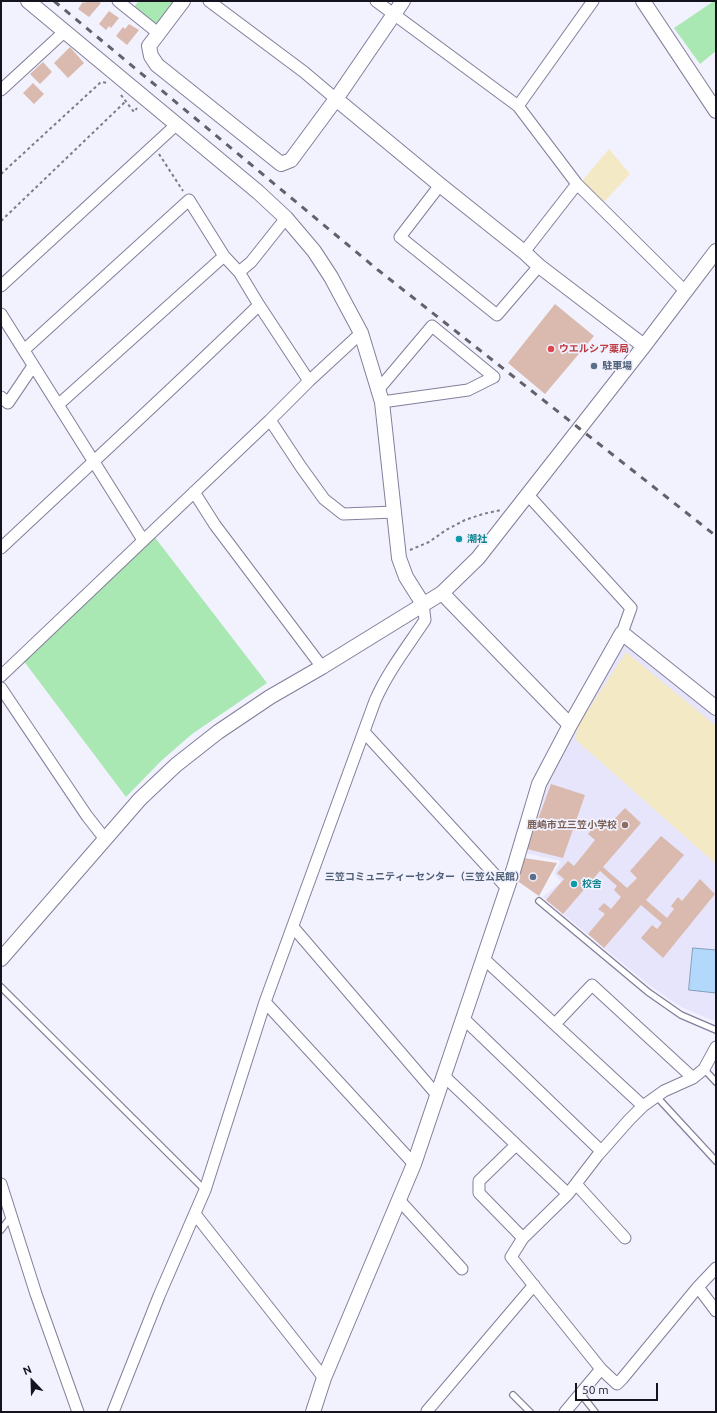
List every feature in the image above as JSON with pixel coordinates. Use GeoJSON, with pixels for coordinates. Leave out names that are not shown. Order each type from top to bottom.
{"type":"FeatureCollection","features":[{"type":"Feature","properties":{"kind":"street"},"geometry":{"type":"LineString","coordinates":[[28,1],[144,99],[177,124],[258,192],[286,218],[314,252],[331,278],[361,333],[380,396],[399,554],[406,577],[423,604],[425,620],[382,685],[266,1002],[205,1190],[113,1412]]}},
{"type":"Feature","properties":{"kind":"street"},"geometry":{"type":"LineString","coordinates":[[118,1],[158,33]]}},
{"type":"Feature","properties":{"kind":"street"},"geometry":{"type":"LineString","coordinates":[[183,1],[149,46],[151,56],[157,64],[281,164],[291,160],[336,99],[403,1]]}},
{"type":"Feature","properties":{"kind":"street"},"geometry":{"type":"LineString","coordinates":[[208,1],[304,72],[440,185],[524,252],[539,266],[644,346]]}},
{"type":"Feature","properties":{"kind":"street"},"geometry":{"type":"LineString","coordinates":[[376,1],[518,106],[577,184],[685,291]]}},
{"type":"Feature","properties":{"kind":"street"},"geometry":{"type":"LineString","coordinates":[[518,106],[593,1]]}},
{"type":"Feature","properties":{"kind":"street"},"geometry":{"type":"LineString","coordinates":[[643,1],[716,111]]}},
{"type":"Feature","properties":{"kind":"street"},"geometry":{"type":"LineString","coordinates":[[1,90],[64,32]]}},
{"type":"Feature","properties":{"kind":"street"},"geometry":{"type":"LineString","coordinates":[[1,286],[177,124]]}},
{"type":"Feature","properties":{"kind":"street"},"geometry":{"type":"LineString","coordinates":[[524,252],[577,184]]}},
{"type":"Feature","properties":{"kind":"street"},"geometry":{"type":"LineString","coordinates":[[440,185],[400,237],[497,315],[539,266]]}},
{"type":"Feature","properties":{"kind":"street"},"geometry":{"type":"LineString","coordinates":[[24,350],[189,200],[224,256],[239,272],[309,381]]}},
{"type":"Feature","properties":{"kind":"street"},"geometry":{"type":"LineString","coordinates":[[239,272],[251,262],[286,218]]}},
{"type":"Feature","properties":{"kind":"street"},"geometry":{"type":"LineString","coordinates":[[1,959],[140,799],[176,765],[218,732],[270,697],[322,667],[442,593],[478,558],[644,346],[716,251]]}},
{"type":"Feature","properties":{"kind":"street"},"geometry":{"type":"LineString","coordinates":[[58,405],[224,256]]}},
{"type":"Feature","properties":{"kind":"street"},"geometry":{"type":"LineString","coordinates":[[1,548],[93,461],[188,375],[259,305]]}},
{"type":"Feature","properties":{"kind":"street"},"geometry":{"type":"LineString","coordinates":[[1,314],[143,540]]}},
{"type":"Feature","properties":{"kind":"street"},"geometry":{"type":"LineString","coordinates":[[432,326],[494,377],[468,390],[380,396],[432,326]]}},
{"type":"Feature","properties":{"kind":"street"},"geometry":{"type":"LineString","coordinates":[[1,676],[361,333]]}},
{"type":"Feature","properties":{"kind":"street"},"geometry":{"type":"LineString","coordinates":[[1,397],[8,403],[33,366]]}},
{"type":"Feature","properties":{"kind":"street"},"geometry":{"type":"LineString","coordinates":[[270,420],[324,499],[343,514],[395,512]]}},
{"type":"Feature","properties":{"kind":"street"},"geometry":{"type":"LineString","coordinates":[[194,492],[215,525],[322,667]]}},
{"type":"Feature","properties":{"kind":"street"},"geometry":{"type":"LineString","coordinates":[[313,1412],[324,1378],[414,1164],[514,868],[539,784],[570,725],[622,633],[631,608],[528,495]]}},
{"type":"Feature","properties":{"kind":"street"},"geometry":{"type":"LineString","coordinates":[[442,593],[570,725]]}},
{"type":"Feature","properties":{"kind":"street"},"geometry":{"type":"LineString","coordinates":[[622,633],[716,708]]}},
{"type":"Feature","properties":{"kind":"street"},"geometry":{"type":"LineString","coordinates":[[1,688],[87,816],[105,839]]}},
{"type":"Feature","properties":{"kind":"street"},"geometry":{"type":"LineString","coordinates":[[364,732],[507,888]]}},
{"type":"Feature","properties":{"kind":"street"},"geometry":{"type":"LineString","coordinates":[[293,927],[438,1094]]}},
{"type":"Feature","properties":{"kind":"street"},"geometry":{"type":"LineString","coordinates":[[483,958],[643,1106]]}},
{"type":"Feature","properties":{"kind":"street"},"geometry":{"type":"LineString","coordinates":[[555,1024],[592,985],[693,1078]]}},
{"type":"Feature","properties":{"kind":"street"},"geometry":{"type":"LineString","coordinates":[[266,1002],[414,1164]]}},
{"type":"Feature","properties":{"kind":"street"},"geometry":{"type":"LineString","coordinates":[[463,1018],[601,1151]]}},
{"type":"Feature","properties":{"kind":"street"},"geometry":{"type":"LineString","coordinates":[[716,1046],[704,1069],[693,1078],[657,1096],[643,1106],[629,1120],[601,1151],[568,1194],[523,1238],[511,1257],[601,1369],[617,1384],[698,1287],[716,1268]]}},
{"type":"Feature","properties":{"kind":"street"},"geometry":{"type":"LineString","coordinates":[[444,1076],[568,1194]]}},
{"type":"Feature","properties":{"kind":"street"},"geometry":{"type":"LineString","coordinates":[[516,1145],[479,1181],[479,1193],[523,1238]]}},
{"type":"Feature","properties":{"kind":"street"},"geometry":{"type":"LineString","coordinates":[[1,1184],[36,1294],[78,1412]]}},
{"type":"Feature","properties":{"kind":"street"},"geometry":{"type":"LineString","coordinates":[[576,1184],[624,1238]]}},
{"type":"Feature","properties":{"kind":"street"},"geometry":{"type":"LineString","coordinates":[[399,1200],[462,1269]]}},
{"type":"Feature","properties":{"kind":"street"},"geometry":{"type":"LineString","coordinates":[[195,1214],[324,1378]]}},
{"type":"Feature","properties":{"kind":"street"},"geometry":{"type":"LineString","coordinates":[[427,1411],[534,1285]]}},
{"type":"Feature","properties":{"kind":"street"},"geometry":{"type":"LineString","coordinates":[[698,1287],[716,1311]]}},
{"type":"Feature","properties":{"kind":"street"},"geometry":{"type":"LineString","coordinates":[[565,1412],[601,1369]]}},
{"type":"Feature","properties":{"kind":"lane"},"geometry":{"type":"LineString","coordinates":[[539,901],[648,992],[681,1015],[716,1030]]}},
{"type":"Feature","properties":{"kind":"lane"},"geometry":{"type":"LineString","coordinates":[[1,986],[205,1190]]}},
{"type":"Feature","properties":{"kind":"lane"},"geometry":{"type":"LineString","coordinates":[[704,1069],[716,1082]]}},
{"type":"Feature","properties":{"kind":"lane"},"geometry":{"type":"LineString","coordinates":[[657,1096],[716,1161]]}},
{"type":"Feature","properties":{"kind":"lane"},"geometry":{"type":"LineString","coordinates":[[1,1230],[12,1215]]}},
{"type":"Feature","properties":{"kind":"lane"},"geometry":{"type":"LineString","coordinates":[[581,1394],[595,1412]]}},
{"type":"Feature","properties":{"kind":"lane"},"geometry":{"type":"LineString","coordinates":[[513,1395],[530,1412]]}},
{"type":"Feature","properties":{"kind":"path"},"geometry":{"type":"LineString","coordinates":[[1,174],[101,82],[110,84]]}},
{"type":"Feature","properties":{"kind":"path"},"geometry":{"type":"LineString","coordinates":[[116,90],[134,112],[144,99]]}},
{"type":"Feature","properties":{"kind":"path"},"geometry":{"type":"LineString","coordinates":[[1,221],[126,101]]}},
{"type":"Feature","properties":{"kind":"path"},"geometry":{"type":"LineString","coordinates":[[153,146],[189,200]]}},
{"type":"Feature","properties":{"kind":"path"},"geometry":{"type":"LineString","coordinates":[[399,554],[428,542],[465,520],[482,514],[506,509]]}},
{"type":"Feature","properties":{"kind":"shaded area","name":"鹿嶋市立三笠小学校"},"geometry":{"type":"Polygon","coordinates":[[[625,644],[716,717],[716,1014],[714,1021],[681,1007],[649,985],[546,900],[543,897],[561,882],[554,873],[561,861],[525,853],[541,801],[570,725],[625,644]]]}},
{"type":"Feature","properties":{"kind":"green space"},"geometry":{"type":"Polygon","coordinates":[[[139,1],[182,1],[158,32],[131,10],[139,1]]]}},
{"type":"Feature","properties":{"kind":"green space"},"geometry":{"type":"Polygon","coordinates":[[[714,1],[716,3],[716,51],[700,64],[674,28],[714,1]]]}},
{"type":"Feature","properties":{"kind":"green space"},"geometry":{"type":"Polygon","coordinates":[[[153,535],[267,683],[192,734],[161,761],[126,797],[23,660],[153,535]]]}},
{"type":"Feature","properties":{"kind":"sand"},"geometry":{"type":"Polygon","coordinates":[[[609,149],[630,174],[603,203],[582,181],[609,149]]]}},
{"type":"Feature","properties":{"kind":"sand"},"geometry":{"type":"Polygon","coordinates":[[[626,652],[716,726],[716,864],[576,740],[577,727],[626,652]]]}},
{"type":"Feature","properties":{"kind":"water"},"geometry":{"type":"Polygon","coordinates":[[[693,948],[716,950],[716,993],[689,990],[693,948]]]}},
{"type":"Feature","properties":{"kind":"building"},"geometry":{"type":"Polygon","coordinates":[[[86,1],[98,1],[101,3],[89,17],[78,9],[83,2],[85,3],[86,1]]]}},
{"type":"Feature","properties":{"kind":"building"},"geometry":{"type":"Polygon","coordinates":[[[109,11],[119,18],[111,28],[109,26],[106,30],[99,24],[109,11]]]}},
{"type":"Feature","properties":{"kind":"building"},"geometry":{"type":"Polygon","coordinates":[[[129,24],[139,30],[127,45],[116,36],[123,27],[125,29],[129,24]]]}},
{"type":"Feature","properties":{"kind":"building"},"geometry":{"type":"Polygon","coordinates":[[[70,47],[84,63],[68,78],[54,63],[70,47]]]}},
{"type":"Feature","properties":{"kind":"building"},"geometry":{"type":"Polygon","coordinates":[[[43,62],[52,72],[40,84],[30,74],[43,62]]]}},
{"type":"Feature","properties":{"kind":"building"},"geometry":{"type":"Polygon","coordinates":[[[33,83],[44,94],[34,104],[23,93],[33,83]]]}},
{"type":"Feature","properties":{"kind":"building","name":"ウエルシア薬局"},"geometry":{"type":"Polygon","coordinates":[[[555,304],[594,336],[545,394],[508,363],[555,304]]]}},
{"type":"Feature","properties":{"kind":"building"},"geometry":{"type":"Polygon","coordinates":[[[551,784],[585,795],[563,858],[527,849],[551,784]]]}},
{"type":"Feature","properties":{"kind":"building","name":"校舎"},"geometry":{"type":"Polygon","coordinates":[[[625,808],[641,823],[603,867],[627,888],[637,878],[630,871],[661,836],[684,855],[646,900],[667,918],[674,909],[671,906],[678,897],[682,901],[700,879],[715,894],[663,958],[641,938],[652,925],[657,929],[662,923],[641,905],[604,948],[588,934],[605,914],[598,909],[604,903],[611,909],[621,897],[614,890],[617,886],[600,871],[563,914],[546,900],[564,879],[557,873],[568,861],[574,866],[595,840],[588,834],[597,823],[605,829],[625,808]]]}},
{"type":"Feature","properties":{"kind":"building","name":"三笠コミュニティーセンター（三笠公民館）"},"geometry":{"type":"Polygon","coordinates":[[[524,858],[557,863],[539,896],[516,880],[524,858]]]}},
{"type":"Feature","properties":{"kind":"railway"},"geometry":{"type":"LineString","coordinates":[[54,1],[378,270],[716,536]]}},
{"type":"Feature","properties":{"kind":"place","name":"ウエルシア薬局"},"geometry":{"type":"Point","coordinates":[551,349]}},
{"type":"Feature","properties":{"kind":"place","name":"駐車場"},"geometry":{"type":"Point","coordinates":[594,366]}},
{"type":"Feature","properties":{"kind":"place","name":"潮社"},"geometry":{"type":"Point","coordinates":[459,539]}},
{"type":"Feature","properties":{"kind":"place","name":"鹿嶋市立三笠小学校"},"geometry":{"type":"Point","coordinates":[625,825]}},
{"type":"Feature","properties":{"kind":"place","name":"三笠コミュニティーセンター（三笠公民館）"},"geometry":{"type":"Point","coordinates":[533,877]}},
{"type":"Feature","properties":{"kind":"place","name":"校舎"},"geometry":{"type":"Point","coordinates":[574,884]}}]}
